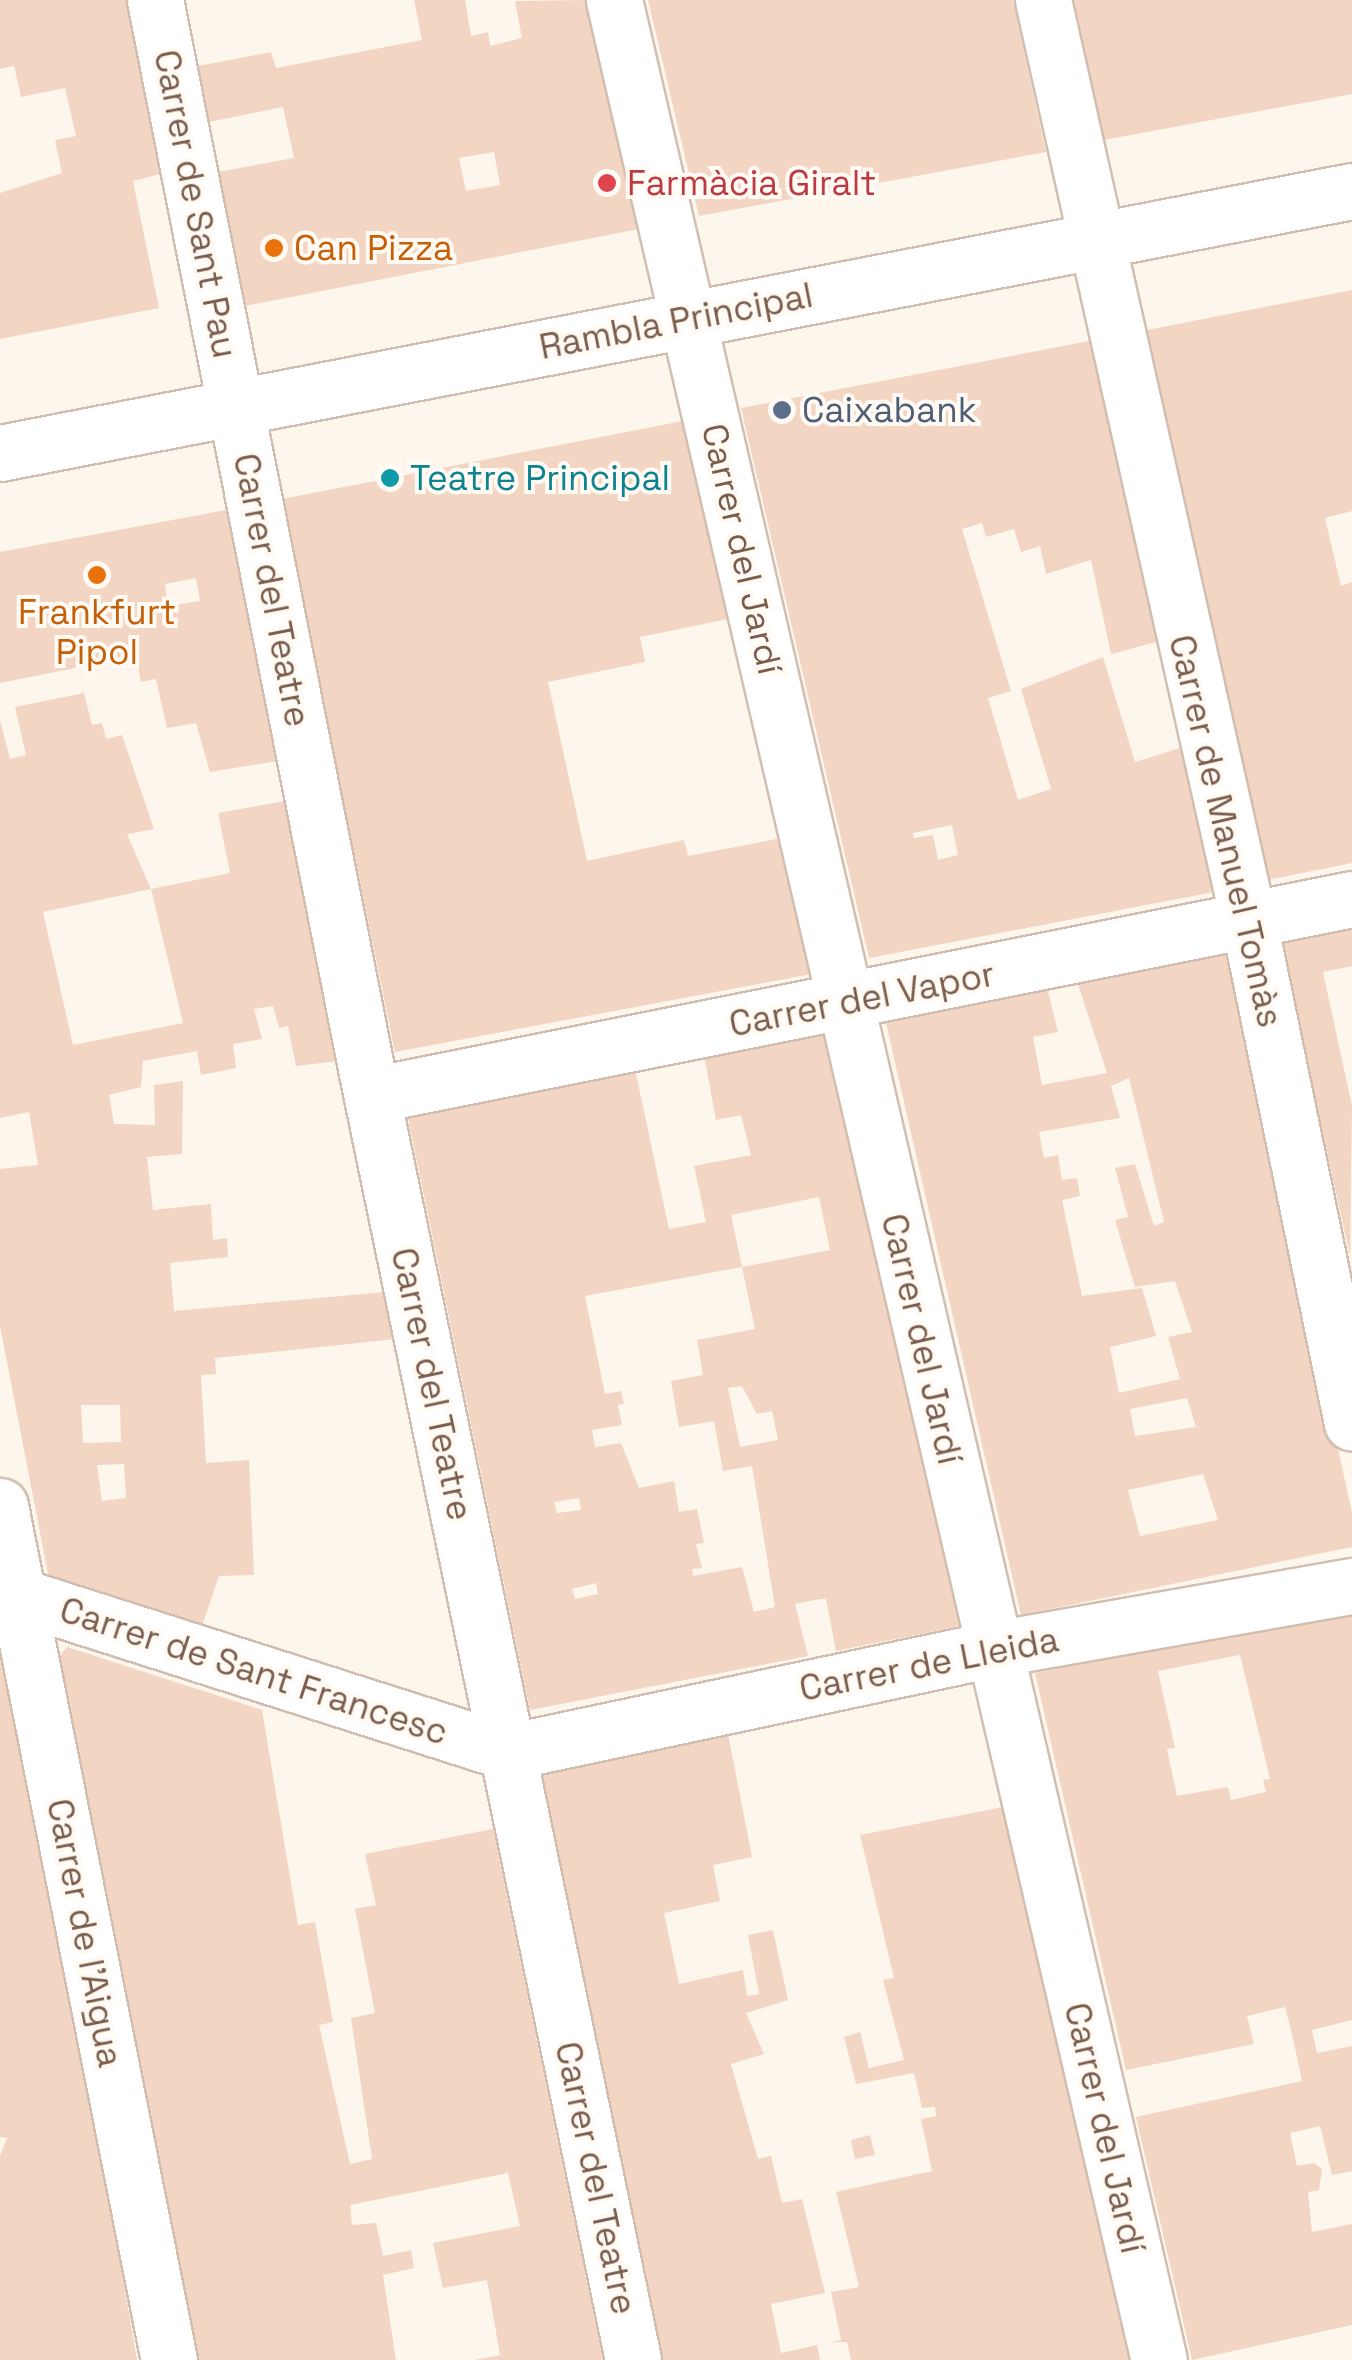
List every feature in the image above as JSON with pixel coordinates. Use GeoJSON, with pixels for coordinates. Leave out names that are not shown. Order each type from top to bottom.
{"type":"FeatureCollection","features":[{"type":"Feature","properties":{"kind":"street","name":"Carrer de Sant Pau"},"geometry":{"type":"LineString","coordinates":[[156,0],[236,408]]}},
{"type":"Feature","properties":{"kind":"street","name":"Carrer del Jardí"},"geometry":{"type":"LineString","coordinates":[[614,0],[691,317],[844,1003],[1159,2360]]}},
{"type":"Feature","properties":{"kind":"street","name":"Carrer de Manuel Tomàs"},"geometry":{"type":"LineString","coordinates":[[1043,0],[1159,536],[1249,923],[1352,1423]]}},
{"type":"Feature","properties":{"kind":"street","name":"Rambla Principal"},"geometry":{"type":"LineString","coordinates":[[0,453],[1352,190]]}},
{"type":"Feature","properties":{"kind":"street","name":"Carrer del Teatre"},"geometry":{"type":"LineString","coordinates":[[236,408],[372,1094],[633,2360]]}},
{"type":"Feature","properties":{"kind":"street","name":"Carrer del Vapor"},"geometry":{"type":"LineString","coordinates":[[372,1094],[1249,923],[1352,899]]}},
{"type":"Feature","properties":{"kind":"street","name":"Carrer de l'Aigua"},"geometry":{"type":"LineString","coordinates":[[0,1506],[9,1593],[169,2360]]}},
{"type":"Feature","properties":{"kind":"street","name":"Carrer de Lleida"},"geometry":{"type":"LineString","coordinates":[[508,1752],[994,1649],[1352,1586]]}},
{"type":"Feature","properties":{"kind":"street","name":"Carrer de Sant Francesc"},"geometry":{"type":"LineString","coordinates":[[9,1593],[508,1752]]}},
{"type":"Feature","properties":{"kind":"building"},"geometry":{"type":"Polygon","coordinates":[[[0,0],[126,0],[161,174],[133,181],[159,308],[0,339],[0,193],[62,173],[55,140],[76,136],[65,88],[21,97],[14,66],[0,69],[0,0]]]}},
{"type":"Feature","properties":{"kind":"building"},"geometry":{"type":"Polygon","coordinates":[[[414,0],[465,0],[471,36],[488,32],[490,46],[522,38],[515,1],[591,0],[644,228],[245,306],[218,172],[294,158],[283,107],[209,122],[198,66],[271,52],[276,68],[422,40],[414,0]],[[494,152],[459,158],[466,191],[500,185],[494,152]]]}},
{"type":"Feature","properties":{"kind":"building"},"geometry":{"type":"Polygon","coordinates":[[[648,0],[1013,0],[1046,152],[699,216],[648,0]]]}},
{"type":"Feature","properties":{"kind":"building"},"geometry":{"type":"Polygon","coordinates":[[[1074,0],[1352,0],[1352,94],[1104,140],[1074,0]]]}},
{"type":"Feature","properties":{"kind":"building"},"geometry":{"type":"Polygon","coordinates":[[[1352,290],[1352,511],[1325,518],[1341,586],[1352,582],[1352,863],[1268,880],[1147,330],[1352,290]]]}},
{"type":"Feature","properties":{"kind":"building"},"geometry":{"type":"Polygon","coordinates":[[[1094,340],[1160,641],[1111,654],[1091,560],[1046,574],[1040,546],[1021,552],[1014,529],[986,537],[982,523],[962,529],[1011,691],[988,698],[1018,800],[1051,789],[1021,689],[1103,657],[1135,762],[1183,747],[1214,892],[869,958],[741,408],[1094,340]],[[952,825],[913,833],[914,838],[933,835],[938,860],[958,855],[952,825]]]}},
{"type":"Feature","properties":{"kind":"building"},"geometry":{"type":"Polygon","coordinates":[[[688,420],[733,618],[640,637],[645,662],[548,682],[587,861],[684,840],[688,856],[782,838],[812,974],[395,1052],[282,499],[688,420]]]}},
{"type":"Feature","properties":{"kind":"building"},"geometry":{"type":"Polygon","coordinates":[[[226,510],[278,761],[210,772],[196,723],[167,728],[156,679],[141,682],[136,656],[0,683],[0,552],[226,510]],[[196,578],[165,584],[168,606],[200,601],[196,578]]]}},
{"type":"Feature","properties":{"kind":"building"},"geometry":{"type":"Polygon","coordinates":[[[84,693],[92,725],[102,723],[106,739],[122,735],[154,829],[127,834],[151,889],[230,873],[218,813],[285,801],[338,1061],[296,1066],[288,1026],[279,1028],[273,1006],[254,1009],[262,1039],[233,1044],[236,1068],[201,1075],[197,1051],[143,1061],[141,1087],[109,1095],[114,1124],[155,1125],[154,1085],[183,1081],[182,1154],[147,1157],[153,1210],[211,1204],[213,1240],[227,1238],[228,1257],[170,1263],[174,1311],[386,1292],[396,1339],[215,1358],[216,1374],[201,1375],[206,1463],[249,1460],[254,1575],[219,1576],[201,1629],[49,1579],[0,1326],[0,1169],[38,1165],[29,1112],[0,1118],[0,720],[10,759],[26,755],[15,707],[84,693]],[[151,889],[43,912],[73,1045],[183,1023],[151,889]],[[81,1405],[83,1443],[121,1442],[120,1405],[81,1405]],[[124,1464],[97,1465],[102,1501],[126,1498],[124,1464]]]}},
{"type":"Feature","properties":{"kind":"building"},"geometry":{"type":"Polygon","coordinates":[[[1352,927],[1352,966],[1323,972],[1352,1106],[1350,1256],[1281,941],[1352,927]]]}},
{"type":"Feature","properties":{"kind":"building"},"geometry":{"type":"Polygon","coordinates":[[[1230,951],[1352,1513],[1352,1547],[1021,1615],[885,1019],[1047,987],[1058,1032],[1033,1037],[1042,1085],[1107,1073],[1077,981],[1230,951]],[[1129,1078],[1111,1086],[1120,1118],[1039,1132],[1044,1158],[1058,1155],[1062,1180],[1077,1178],[1080,1196],[1062,1200],[1082,1296],[1142,1288],[1156,1336],[1110,1347],[1119,1393],[1180,1379],[1168,1337],[1192,1332],[1175,1281],[1135,1287],[1115,1220],[1128,1217],[1115,1168],[1135,1164],[1154,1226],[1164,1222],[1129,1078]],[[1187,1398],[1130,1409],[1135,1436],[1196,1427],[1187,1398]],[[1203,1474],[1128,1490],[1140,1536],[1218,1520],[1203,1474]]]}},
{"type":"Feature","properties":{"kind":"building"},"geometry":{"type":"Polygon","coordinates":[[[824,1032],[960,1626],[836,1651],[826,1599],[820,1599],[795,1604],[808,1656],[530,1710],[407,1113],[635,1069],[669,1229],[706,1222],[694,1166],[751,1155],[741,1115],[716,1120],[704,1055],[824,1032]],[[819,1197],[731,1215],[742,1267],[830,1250],[819,1197]],[[742,1267],[585,1296],[605,1394],[621,1391],[624,1404],[618,1405],[622,1425],[592,1430],[595,1447],[621,1443],[639,1488],[674,1481],[679,1512],[697,1509],[704,1543],[696,1544],[702,1568],[692,1569],[693,1576],[742,1567],[754,1612],[775,1607],[752,1466],[723,1471],[714,1421],[679,1427],[671,1381],[703,1375],[697,1340],[755,1329],[742,1267]],[[742,1386],[728,1388],[740,1447],[778,1440],[772,1411],[757,1414],[742,1386]],[[579,1498],[554,1502],[557,1513],[581,1510],[579,1498]],[[596,1583],[572,1589],[575,1599],[598,1594],[596,1583]]]}},
{"type":"Feature","properties":{"kind":"building"},"geometry":{"type":"Polygon","coordinates":[[[1352,1610],[1352,2020],[1312,2030],[1317,2053],[1352,2046],[1352,2171],[1332,2175],[1320,2126],[1290,2133],[1297,2166],[1314,2163],[1322,2169],[1319,2190],[1308,2192],[1312,2232],[1352,2224],[1352,2325],[1192,2360],[1136,2117],[1302,2081],[1292,2034],[1285,2007],[1247,2016],[1254,2044],[1126,2070],[1035,1673],[1352,1610]],[[1240,1655],[1158,1671],[1175,1748],[1167,1749],[1177,1796],[1228,1787],[1231,1800],[1266,1792],[1263,1780],[1270,1779],[1240,1655]]]}},
{"type":"Feature","properties":{"kind":"building"},"geometry":{"type":"Polygon","coordinates":[[[0,1638],[103,2162],[137,2360],[0,2360],[0,2156],[7,2138],[0,2137],[0,1638]]]}},
{"type":"Feature","properties":{"kind":"building"},"geometry":{"type":"Polygon","coordinates":[[[67,1647],[262,1710],[298,1925],[315,1922],[333,2022],[319,2025],[350,2164],[372,2159],[351,2018],[375,2013],[355,1909],[376,1905],[365,1854],[493,1829],[603,2360],[474,2360],[500,2355],[487,2280],[443,2288],[433,2243],[520,2226],[508,2173],[350,2205],[352,2225],[376,2223],[383,2256],[411,2250],[414,2268],[383,2275],[396,2360],[197,2360],[60,1655],[67,1647]]]}},
{"type":"Feature","properties":{"kind":"building"},"geometry":{"type":"Polygon","coordinates":[[[728,1734],[752,1857],[713,1865],[720,1901],[664,1913],[679,1984],[743,1970],[747,1996],[759,1994],[748,1935],[773,1930],[788,2000],[746,2013],[764,2054],[731,2064],[758,2159],[771,2156],[782,2203],[802,2199],[825,2293],[771,2304],[781,2353],[817,2345],[820,2360],[661,2360],[541,1771],[728,1734]]]}},
{"type":"Feature","properties":{"kind":"building"},"geometry":{"type":"Polygon","coordinates":[[[1003,1807],[1131,2360],[851,2360],[847,2342],[830,2342],[841,2340],[831,2292],[859,2287],[836,2192],[932,2171],[921,2119],[936,2116],[935,2107],[922,2108],[914,2073],[856,2084],[844,2037],[860,2032],[869,2068],[904,2060],[883,1980],[894,1978],[860,1835],[1003,1807]]]}},
{"type":"Feature","properties":{"kind":"building"},"geometry":{"type":"Polygon","coordinates":[[[870,2135],[875,2155],[855,2159],[851,2140],[870,2135]]]}},
{"type":"Feature","properties":{"kind":"place","name":"Farmàcia Giralt"},"geometry":{"type":"Point","coordinates":[607,183]}},
{"type":"Feature","properties":{"kind":"place","name":"Can Pizza"},"geometry":{"type":"Point","coordinates":[274,248]}},
{"type":"Feature","properties":{"kind":"place","name":"Caixabank"},"geometry":{"type":"Point","coordinates":[782,410]}},
{"type":"Feature","properties":{"kind":"place","name":"Teatre Principal"},"geometry":{"type":"Point","coordinates":[390,478]}},
{"type":"Feature","properties":{"kind":"place","name":"Frankfurt Pipol"},"geometry":{"type":"Point","coordinates":[97,575]}}]}
